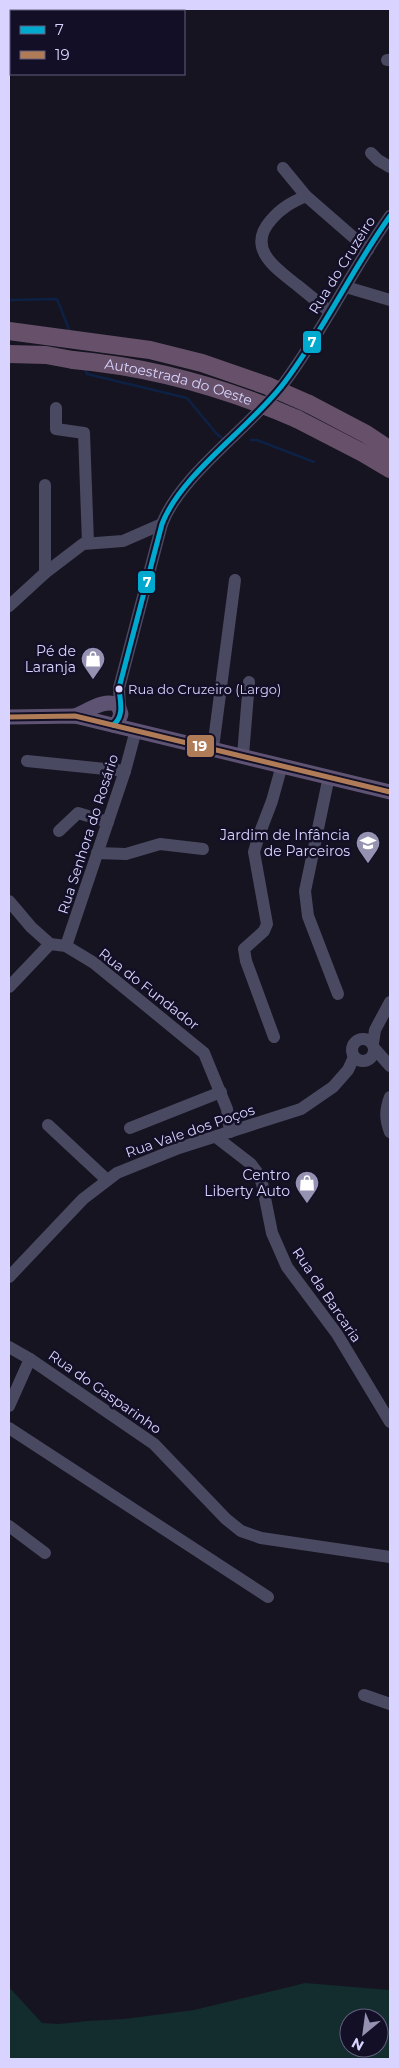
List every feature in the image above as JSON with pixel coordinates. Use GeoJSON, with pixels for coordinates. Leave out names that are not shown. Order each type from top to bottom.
{"type":"FeatureCollection","features":[{"type":"Feature","properties":{"kind":"highway"},"geometry":{"type":"LineString","coordinates":[[9,331],[34,335]]}},
{"type":"Feature","properties":{"kind":"highway"},"geometry":{"type":"LineString","coordinates":[[9,336],[34,335]]}},
{"type":"Feature","properties":{"kind":"highway","name":"Autoestrada do Oeste"},"geometry":{"type":"LineString","coordinates":[[34,335],[123,345],[180,357],[244,377],[309,404],[366,434],[390,450]]}},
{"type":"Feature","properties":{"kind":"highway","name":"Autoestrada do Oeste"},"geometry":{"type":"LineString","coordinates":[[9,354],[136,368],[198,383],[255,402],[297,419],[390,469]]}},
{"type":"Feature","properties":{"kind":"highway"},"geometry":{"type":"LineString","coordinates":[[9,364],[33,358]]}},
{"type":"Feature","properties":{"kind":"main road"},"geometry":{"type":"LineString","coordinates":[[9,717],[75,716],[109,713],[136,730],[390,792]]}},
{"type":"Feature","properties":{"kind":"street"},"geometry":{"type":"LineString","coordinates":[[371,153],[390,167]]}},
{"type":"Feature","properties":{"kind":"street"},"geometry":{"type":"LineString","coordinates":[[283,168],[306,196],[368,250]]}},
{"type":"Feature","properties":{"kind":"street"},"geometry":{"type":"LineString","coordinates":[[306,196],[291,202],[279,210],[266,226],[262,235],[262,245],[264,253],[274,267],[330,312]]}},
{"type":"Feature","properties":{"kind":"street","name":"Rua do Cruzeiro"},"geometry":{"type":"LineString","coordinates":[[109,713],[119,688],[162,524],[175,500],[197,474],[277,392],[390,216]]}},
{"type":"Feature","properties":{"kind":"street"},"geometry":{"type":"LineString","coordinates":[[346,287],[390,300]]}},
{"type":"Feature","properties":{"kind":"street"},"geometry":{"type":"LineString","coordinates":[[56,408],[56,429],[84,432],[88,543]]}},
{"type":"Feature","properties":{"kind":"street"},"geometry":{"type":"LineString","coordinates":[[45,485],[45,573]]}},
{"type":"Feature","properties":{"kind":"street"},"geometry":{"type":"LineString","coordinates":[[9,606],[45,573],[84,544],[123,541],[162,524]]}},
{"type":"Feature","properties":{"kind":"street"},"geometry":{"type":"LineString","coordinates":[[212,748],[235,580]]}},
{"type":"Feature","properties":{"kind":"street"},"geometry":{"type":"LineString","coordinates":[[243,755],[249,682]]}},
{"type":"Feature","properties":{"kind":"street","name":"Rua Senhora do Rosário"},"geometry":{"type":"LineString","coordinates":[[66,946],[125,771],[136,730]]}},
{"type":"Feature","properties":{"kind":"street"},"geometry":{"type":"LineString","coordinates":[[27,761],[125,771]]}},
{"type":"Feature","properties":{"kind":"street"},"geometry":{"type":"LineString","coordinates":[[274,1037],[246,961],[244,948],[264,931],[267,924],[254,852],[272,801],[282,765]]}},
{"type":"Feature","properties":{"kind":"street"},"geometry":{"type":"LineString","coordinates":[[329,776],[305,891],[308,916],[338,994]]}},
{"type":"Feature","properties":{"kind":"street"},"geometry":{"type":"LineString","coordinates":[[59,831],[78,814],[108,822]]}},
{"type":"Feature","properties":{"kind":"street"},"geometry":{"type":"LineString","coordinates":[[98,853],[126,854],[160,844],[202,849]]}},
{"type":"Feature","properties":{"kind":"street"},"geometry":{"type":"LineString","coordinates":[[9,901],[31,927],[50,944],[9,987]]}},
{"type":"Feature","properties":{"kind":"street","name":"Rua do Fundador"},"geometry":{"type":"LineString","coordinates":[[50,944],[66,946],[94,963],[204,1052],[227,1109],[230,1132]]}},
{"type":"Feature","properties":{"kind":"street"},"geometry":{"type":"LineString","coordinates":[[362,1059],[373,1055],[370,1043],[390,1002]]}},
{"type":"Feature","properties":{"kind":"street"},"geometry":{"type":"LineString","coordinates":[[356,1040],[370,1043],[388,1064],[362,1059],[352,1046],[356,1040]]}},
{"type":"Feature","properties":{"kind":"street","name":"Rua Vale dos Poços"},"geometry":{"type":"LineString","coordinates":[[9,1277],[83,1199],[117,1173],[216,1136],[301,1109],[322,1096],[362,1059]]}},
{"type":"Feature","properties":{"kind":"street"},"geometry":{"type":"LineString","coordinates":[[130,1128],[221,1092]]}},
{"type":"Feature","properties":{"kind":"street"},"geometry":{"type":"LineString","coordinates":[[390,1097],[386,1110],[386,1121],[390,1132]]}},
{"type":"Feature","properties":{"kind":"street"},"geometry":{"type":"LineString","coordinates":[[48,1125],[107,1180]]}},
{"type":"Feature","properties":{"kind":"street","name":"Rua da Barcaria"},"geometry":{"type":"LineString","coordinates":[[216,1136],[251,1164],[257,1172],[262,1182],[272,1233],[284,1261],[337,1334],[390,1422]]}},
{"type":"Feature","properties":{"kind":"street","name":"Rua do Gasparinho"},"geometry":{"type":"LineString","coordinates":[[9,1347],[30,1358],[154,1444],[226,1519],[240,1530],[261,1538],[390,1557]]}},
{"type":"Feature","properties":{"kind":"street"},"geometry":{"type":"LineString","coordinates":[[9,1406],[30,1358]]}},
{"type":"Feature","properties":{"kind":"street"},"geometry":{"type":"LineString","coordinates":[[9,1428],[268,1597]]}},
{"type":"Feature","properties":{"kind":"street"},"geometry":{"type":"LineString","coordinates":[[9,1526],[45,1553]]}},
{"type":"Feature","properties":{"kind":"street"},"geometry":{"type":"LineString","coordinates":[[364,1695],[390,1704]]}},
{"type":"Feature","properties":{"kind":"green space"},"geometry":{"type":"Polygon","coordinates":[[[305,1983],[390,1990],[390,2059],[9,2059],[9,1987],[42,2023],[59,2024],[124,2019],[194,2010],[305,1983]]]}},
{"type":"Feature","properties":{"kind":"waterway"},"geometry":{"type":"LineString","coordinates":[[9,300],[57,299],[70,332]]}},
{"type":"Feature","properties":{"kind":"waterway"},"geometry":{"type":"LineString","coordinates":[[85,369],[87,374],[187,398],[222,438]]}},
{"type":"Feature","properties":{"kind":"waterway"},"geometry":{"type":"LineString","coordinates":[[251,440],[257,440],[314,462]]}},
{"type":"Feature","properties":{"kind":"transit line","name":"7"},"geometry":{"type":"LineString","coordinates":[[113,725],[120,713],[119,688],[162,524],[171,505],[200,469],[270,400],[284,383],[312,342],[390,216]]}},
{"type":"Feature","properties":{"kind":"transit line","name":"19"},"geometry":{"type":"LineString","coordinates":[[9,717],[75,716],[390,792]]}},
{"type":"Feature","properties":{"kind":"place","name":"Pé de Laranja"},"geometry":{"type":"Point","coordinates":[93,680]}},
{"type":"Feature","properties":{"kind":"place","name":"Rua do Cruzeiro (Largo)"},"geometry":{"type":"Point","coordinates":[119,689]}},
{"type":"Feature","properties":{"kind":"place","name":"Jardim de Infância de Parceiros"},"geometry":{"type":"Point","coordinates":[368,864]}},
{"type":"Feature","properties":{"kind":"place","name":"Centro Liberty Auto"},"geometry":{"type":"Point","coordinates":[307,1204]}}]}
